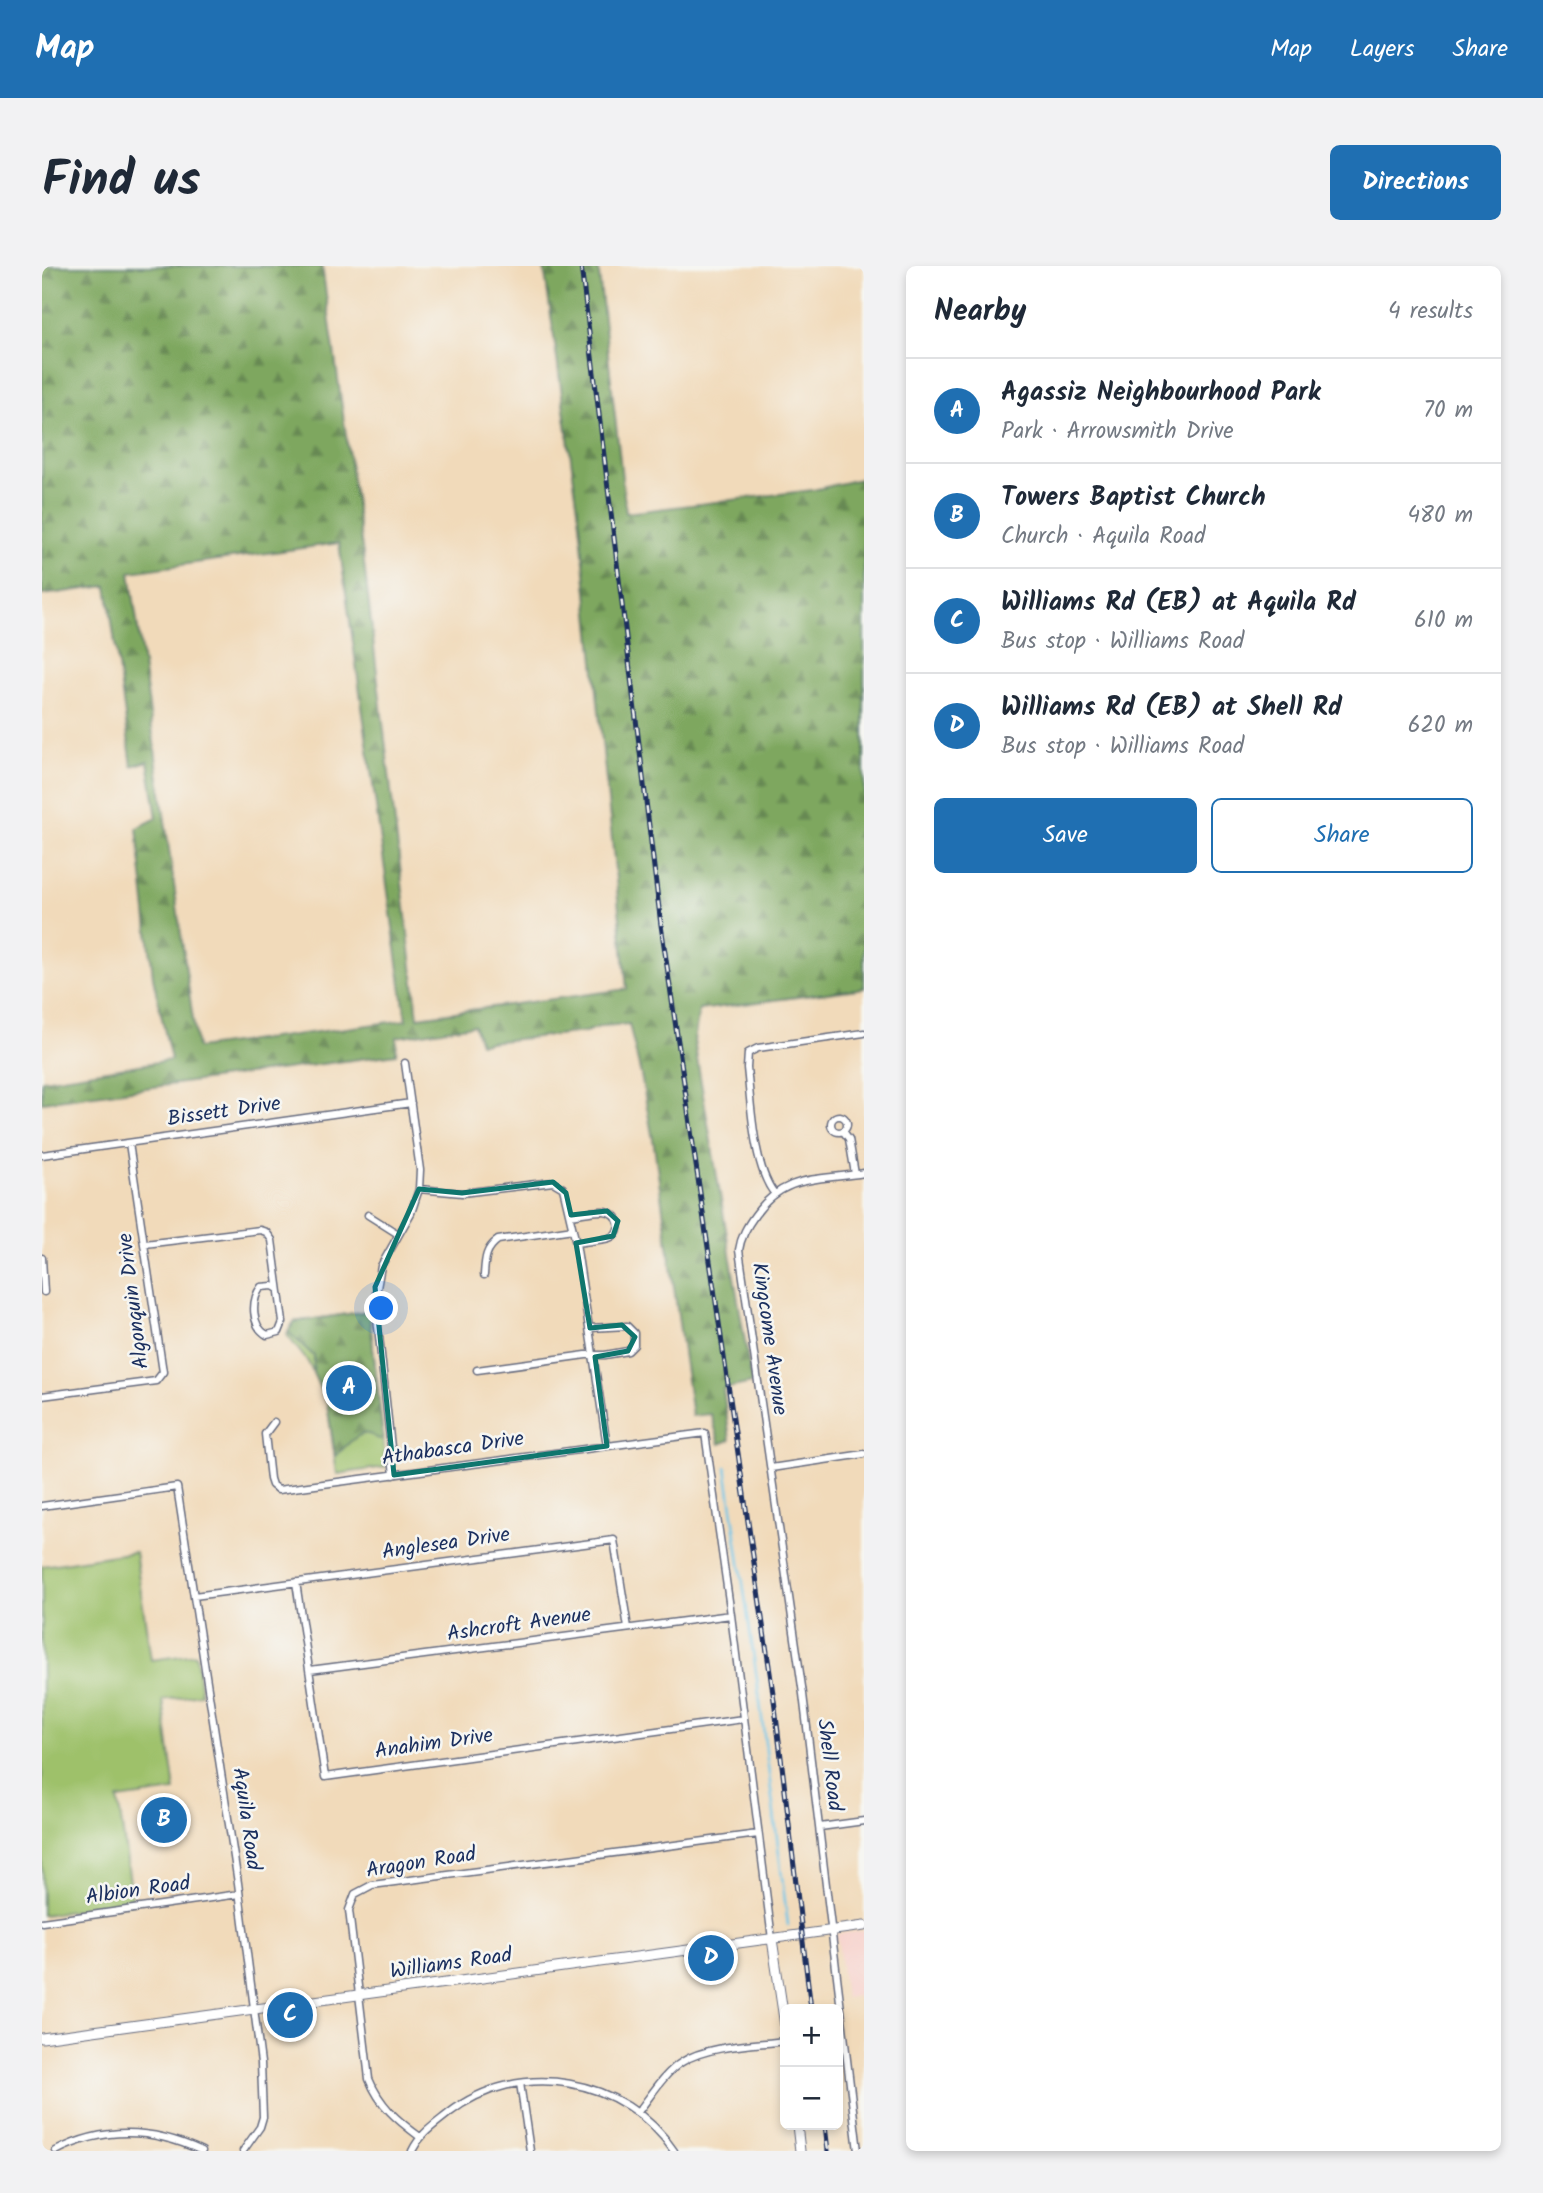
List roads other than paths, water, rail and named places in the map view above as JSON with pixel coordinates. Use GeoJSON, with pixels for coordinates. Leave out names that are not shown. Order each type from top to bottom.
{"type":"FeatureCollection","features":[{"type":"Feature","properties":{"kind":"street"},"geometry":{"type":"LineString","coordinates":[[774,1193],[768,1185],[760,1162],[747,1068],[748,1053],[758,1048],[864,1033]]}},
{"type":"Feature","properties":{"kind":"street"},"geometry":{"type":"LineString","coordinates":[[394,1475],[375,1299],[381,1266],[411,1213],[419,1189],[421,1170],[405,1063]]}},
{"type":"Feature","properties":{"kind":"street","name":"Bissett Drive"},"geometry":{"type":"LineString","coordinates":[[42,1155],[411,1103]]}},
{"type":"Feature","properties":{"kind":"street"},"geometry":{"type":"LineString","coordinates":[[843,1131],[849,1139],[855,1174]]}},
{"type":"Feature","properties":{"kind":"street","name":"Algonquin Drive"},"geometry":{"type":"LineString","coordinates":[[42,1396],[156,1381],[162,1375],[163,1366],[129,1143]]}},
{"type":"Feature","properties":{"kind":"street","name":"Kingcome Avenue"},"geometry":{"type":"LineString","coordinates":[[771,1468],[739,1250],[741,1238],[748,1224],[774,1193],[785,1186],[864,1173]]}},
{"type":"Feature","properties":{"kind":"street"},"geometry":{"type":"LineString","coordinates":[[419,1189],[462,1193],[553,1182],[561,1186],[566,1193],[576,1243],[607,1446]]}},
{"type":"Feature","properties":{"kind":"street"},"geometry":{"type":"LineString","coordinates":[[571,1215],[607,1211],[614,1214],[618,1221],[618,1230],[613,1236],[576,1243]]}},
{"type":"Feature","properties":{"kind":"street"},"geometry":{"type":"LineString","coordinates":[[368,1215],[398,1234]]}},
{"type":"Feature","properties":{"kind":"street"},"geometry":{"type":"LineString","coordinates":[[484,1275],[485,1256],[498,1240],[573,1229]]}},
{"type":"Feature","properties":{"kind":"street"},"geometry":{"type":"LineString","coordinates":[[145,1244],[260,1230],[266,1232],[272,1240],[284,1325],[276,1334],[267,1335],[257,1323],[254,1300],[261,1287],[273,1286],[278,1289]]}},
{"type":"Feature","properties":{"kind":"street"},"geometry":{"type":"LineString","coordinates":[[42,1258],[44,1292]]}},
{"type":"Feature","properties":{"kind":"street"},"geometry":{"type":"LineString","coordinates":[[477,1370],[628,1351],[634,1345],[635,1337],[631,1328],[622,1325],[590,1328]]}},
{"type":"Feature","properties":{"kind":"street","name":"Athabasca Drive"},"geometry":{"type":"LineString","coordinates":[[274,1422],[265,1434],[270,1479],[275,1488],[284,1489],[705,1433],[731,1615]]}},
{"type":"Feature","properties":{"kind":"street"},"geometry":{"type":"LineString","coordinates":[[771,1468],[864,1454]]}},
{"type":"Feature","properties":{"kind":"street","name":"Shell Road"},"geometry":{"type":"LineString","coordinates":[[771,1468],[820,1827],[858,2151]]}},
{"type":"Feature","properties":{"kind":"street","name":"Aquila Road"},"geometry":{"type":"LineString","coordinates":[[42,1506],[177,1487],[239,1894],[261,2063],[264,2108],[260,2127],[243,2151]]}},
{"type":"Feature","properties":{"kind":"street","name":"Anglesea Drive"},"geometry":{"type":"LineString","coordinates":[[194,1596],[614,1540],[628,1628]]}},
{"type":"Feature","properties":{"kind":"street","name":"Anahim Drive"},"geometry":{"type":"LineString","coordinates":[[296,1582],[325,1777],[743,1719]]}},
{"type":"Feature","properties":{"kind":"street"},"geometry":{"type":"LineString","coordinates":[[731,1615],[782,2004]]}},
{"type":"Feature","properties":{"kind":"street","name":"Ashcroft Avenue"},"geometry":{"type":"LineString","coordinates":[[310,1670],[731,1615]]}},
{"type":"Feature","properties":{"kind":"street"},"geometry":{"type":"LineString","coordinates":[[820,1827],[864,1821]]}},
{"type":"Feature","properties":{"kind":"street","name":"Aragon Road"},"geometry":{"type":"LineString","coordinates":[[420,2137],[390,2115],[376,2096],[369,2079],[349,1910],[355,1894],[372,1885],[758,1834]]}},
{"type":"Feature","properties":{"kind":"street","name":"Albion Road"},"geometry":{"type":"LineString","coordinates":[[42,1922],[239,1894]]}},
{"type":"Feature","properties":{"kind":"street","name":"Williams Road"},"geometry":{"type":"LineString","coordinates":[[42,2038],[864,1926]]}},
{"type":"Feature","properties":{"kind":"street"},"geometry":{"type":"LineString","coordinates":[[638,2112],[674,2069],[696,2055],[780,2042]]}},
{"type":"Feature","properties":{"kind":"street"},"geometry":{"type":"LineString","coordinates":[[412,2151],[420,2137],[477,2095],[496,2087],[548,2080],[586,2087],[609,2095],[638,2112],[674,2151]]}},
{"type":"Feature","properties":{"kind":"street"},"geometry":{"type":"LineString","coordinates":[[520,2083],[530,2151]]}},
{"type":"Feature","properties":{"kind":"street"},"geometry":{"type":"LineString","coordinates":[[798,2130],[800,2151]]}},
{"type":"Feature","properties":{"kind":"street"},"geometry":{"type":"LineString","coordinates":[[56,2151],[86,2138],[126,2132],[154,2134],[202,2151]]}},
{"type":"Feature","properties":{"kind":"waterway"},"geometry":{"type":"LineString","coordinates":[[726,1467],[757,1679],[788,1925]]}},
{"type":"Feature","properties":{"kind":"railway"},"geometry":{"type":"LineString","coordinates":[[581,266],[661,925],[775,1707],[810,2004]]}},
{"type":"Feature","properties":{"kind":"railway"},"geometry":{"type":"LineString","coordinates":[[826,2130],[828,2151]]}},
{"type":"Feature","properties":{"kind":"place","name":"Agassiz Neighbourhood Park"},"geometry":{"type":"Point","coordinates":[349,1388]}},
{"type":"Feature","properties":{"kind":"place","name":"Towers Baptist Church"},"geometry":{"type":"Point","coordinates":[164,1820]}},
{"type":"Feature","properties":{"kind":"place","name":"Williams Rd (EB) at Shell Rd"},"geometry":{"type":"Point","coordinates":[711,1958]}},
{"type":"Feature","properties":{"kind":"place","name":"Williams Rd (EB) at Aquila Rd"},"geometry":{"type":"Point","coordinates":[290,2015]}}]}
